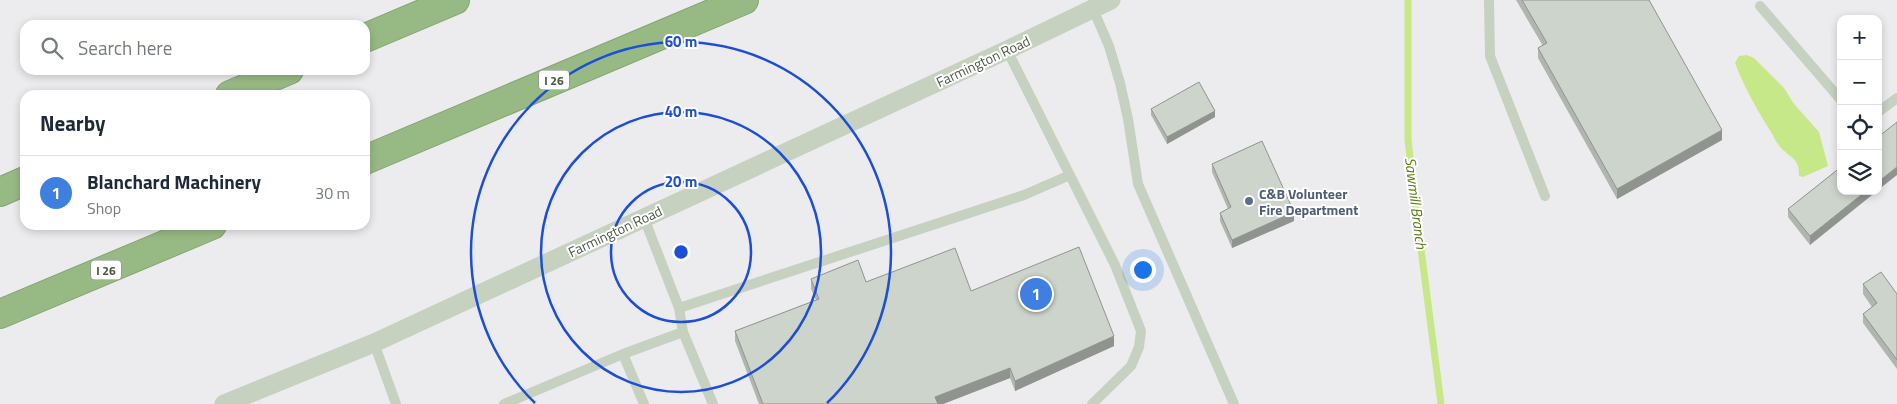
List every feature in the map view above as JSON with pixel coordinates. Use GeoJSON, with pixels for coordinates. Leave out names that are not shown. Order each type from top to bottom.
{"type":"FeatureCollection","features":[{"type":"Feature","properties":{"kind":"highway"},"geometry":{"type":"LineString","coordinates":[[370,36],[455,0]]}},
{"type":"Feature","properties":{"kind":"highway","name":"I 26"},"geometry":{"type":"LineString","coordinates":[[370,158],[744,0]]}},
{"type":"Feature","properties":{"kind":"highway"},"geometry":{"type":"LineString","coordinates":[[242,90],[277,75]]}},
{"type":"Feature","properties":{"kind":"highway"},"geometry":{"type":"LineString","coordinates":[[0,192],[20,183]]}},
{"type":"Feature","properties":{"kind":"highway","name":"I 26"},"geometry":{"type":"LineString","coordinates":[[0,314],[200,230]]}},
{"type":"Feature","properties":{"kind":"street","name":"Farmington Road"},"geometry":{"type":"LineString","coordinates":[[224,404],[374,343],[1111,0]]}},
{"type":"Feature","properties":{"kind":"lane"},"geometry":{"type":"LineString","coordinates":[[1489,0],[1490,56],[1544,196]]}},
{"type":"Feature","properties":{"kind":"lane"},"geometry":{"type":"LineString","coordinates":[[1760,6],[1837,95]]}},
{"type":"Feature","properties":{"kind":"lane"},"geometry":{"type":"LineString","coordinates":[[1093,9],[1109,46],[1120,83],[1128,119],[1138,184],[1234,404]]}},
{"type":"Feature","properties":{"kind":"lane"},"geometry":{"type":"LineString","coordinates":[[1007,50],[1115,265],[1141,331],[1139,347],[1131,366],[1092,404]]}},
{"type":"Feature","properties":{"kind":"lane"},"geometry":{"type":"LineString","coordinates":[[1882,109],[1897,98]]}},
{"type":"Feature","properties":{"kind":"lane"},"geometry":{"type":"LineString","coordinates":[[679,308],[1024,195],[1070,175]]}},
{"type":"Feature","properties":{"kind":"lane"},"geometry":{"type":"LineString","coordinates":[[644,218],[679,308],[683,332],[713,404]]}},
{"type":"Feature","properties":{"kind":"lane"},"geometry":{"type":"LineString","coordinates":[[504,404],[623,354],[683,332]]}},
{"type":"Feature","properties":{"kind":"lane"},"geometry":{"type":"LineString","coordinates":[[374,343],[396,404]]}},
{"type":"Feature","properties":{"kind":"lane"},"geometry":{"type":"LineString","coordinates":[[623,354],[644,404]]}},
{"type":"Feature","properties":{"kind":"shaded area"},"geometry":{"type":"Polygon","coordinates":[[[1747,55],[1754,58],[1784,88],[1794,104],[1819,132],[1828,166],[1803,177],[1799,176],[1796,162],[1777,142],[1751,98],[1735,63],[1739,56],[1747,55]]]}},
{"type":"Feature","properties":{"kind":"building"},"geometry":{"type":"Polygon","coordinates":[[[1522,0],[1649,0],[1722,130],[1617,189],[1538,48],[1547,43],[1522,0]]]}},
{"type":"Feature","properties":{"kind":"building"},"geometry":{"type":"Polygon","coordinates":[[[1199,82],[1215,111],[1167,137],[1151,109],[1199,82]]]}},
{"type":"Feature","properties":{"kind":"building"},"geometry":{"type":"Polygon","coordinates":[[[1897,122],[1897,167],[1882,179],[1882,150],[1882,134],[1897,122]]]}},
{"type":"Feature","properties":{"kind":"building"},"geometry":{"type":"Polygon","coordinates":[[[1262,141],[1294,212],[1232,240],[1220,213],[1231,207],[1212,164],[1262,141]]]}},
{"type":"Feature","properties":{"kind":"building"},"geometry":{"type":"Polygon","coordinates":[[[1837,170],[1837,195],[1861,195],[1810,236],[1788,209],[1837,170]]]}},
{"type":"Feature","properties":{"kind":"building"},"geometry":{"type":"Polygon","coordinates":[[[1079,247],[1114,336],[1015,381],[1010,368],[935,397],[938,404],[763,404],[735,331],[819,299],[811,279],[858,260],[866,282],[955,248],[971,291],[1079,247]]]}},
{"type":"Feature","properties":{"kind":"building"},"geometry":{"type":"Polygon","coordinates":[[[1881,272],[1897,294],[1897,360],[1863,314],[1877,303],[1863,284],[1881,272]]]}},
{"type":"Feature","properties":{"kind":"waterway","name":"Sawmill Branch"},"geometry":{"type":"LineString","coordinates":[[1408,0],[1408,140],[1441,404]]}},
{"type":"Feature","properties":{"kind":"place","name":"C&B Volunteer Fire Department"},"geometry":{"type":"Point","coordinates":[1249,201]}},
{"type":"Feature","properties":{"kind":"place","name":"Blanchard Machinery"},"geometry":{"type":"Point","coordinates":[1036,294]}}]}
